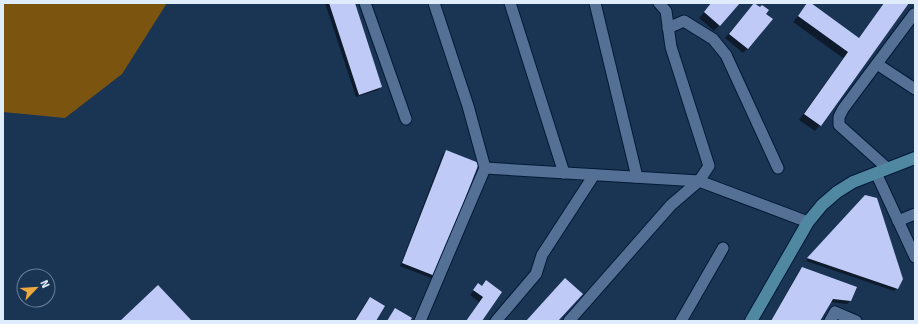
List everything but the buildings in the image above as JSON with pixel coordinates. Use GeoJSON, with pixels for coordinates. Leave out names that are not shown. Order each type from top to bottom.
{"type":"FeatureCollection","features":[{"type":"Feature","properties":{"kind":"street"},"geometry":{"type":"LineString","coordinates":[[365,3],[406,119]]}},
{"type":"Feature","properties":{"kind":"street"},"geometry":{"type":"LineString","coordinates":[[420,321],[485,168],[468,106],[434,3]]}},
{"type":"Feature","properties":{"kind":"street"},"geometry":{"type":"LineString","coordinates":[[510,3],[564,173]]}},
{"type":"Feature","properties":{"kind":"street"},"geometry":{"type":"LineString","coordinates":[[595,3],[637,177]]}},
{"type":"Feature","properties":{"kind":"street"},"geometry":{"type":"LineString","coordinates":[[568,321],[671,204],[699,181],[709,166],[671,47],[666,11],[659,3]]}},
{"type":"Feature","properties":{"kind":"street"},"geometry":{"type":"LineString","coordinates":[[914,14],[843,109],[839,117],[839,125],[881,170],[898,221],[915,257]]}},
{"type":"Feature","properties":{"kind":"street"},"geometry":{"type":"LineString","coordinates":[[668,28],[684,21],[713,39],[726,55],[778,168]]}},
{"type":"Feature","properties":{"kind":"street"},"geometry":{"type":"LineString","coordinates":[[877,64],[915,89]]}},
{"type":"Feature","properties":{"kind":"street"},"geometry":{"type":"LineString","coordinates":[[751,321],[808,222],[822,205],[837,192],[853,182],[915,158]]}},
{"type":"Feature","properties":{"kind":"street"},"geometry":{"type":"LineString","coordinates":[[485,168],[699,181],[808,222]]}},
{"type":"Feature","properties":{"kind":"street"},"geometry":{"type":"LineString","coordinates":[[496,321],[536,274],[542,255],[594,175]]}},
{"type":"Feature","properties":{"kind":"street"},"geometry":{"type":"LineString","coordinates":[[898,221],[915,214]]}},
{"type":"Feature","properties":{"kind":"street"},"geometry":{"type":"LineString","coordinates":[[681,321],[723,248]]}},
{"type":"Feature","properties":{"kind":"street"},"geometry":{"type":"LineString","coordinates":[[830,321],[835,312],[856,321]]}},
{"type":"Feature","properties":{"kind":"shaded area"},"geometry":{"type":"Polygon","coordinates":[[[3,3],[167,3],[122,74],[65,118],[3,112],[3,3]]]}}]}
